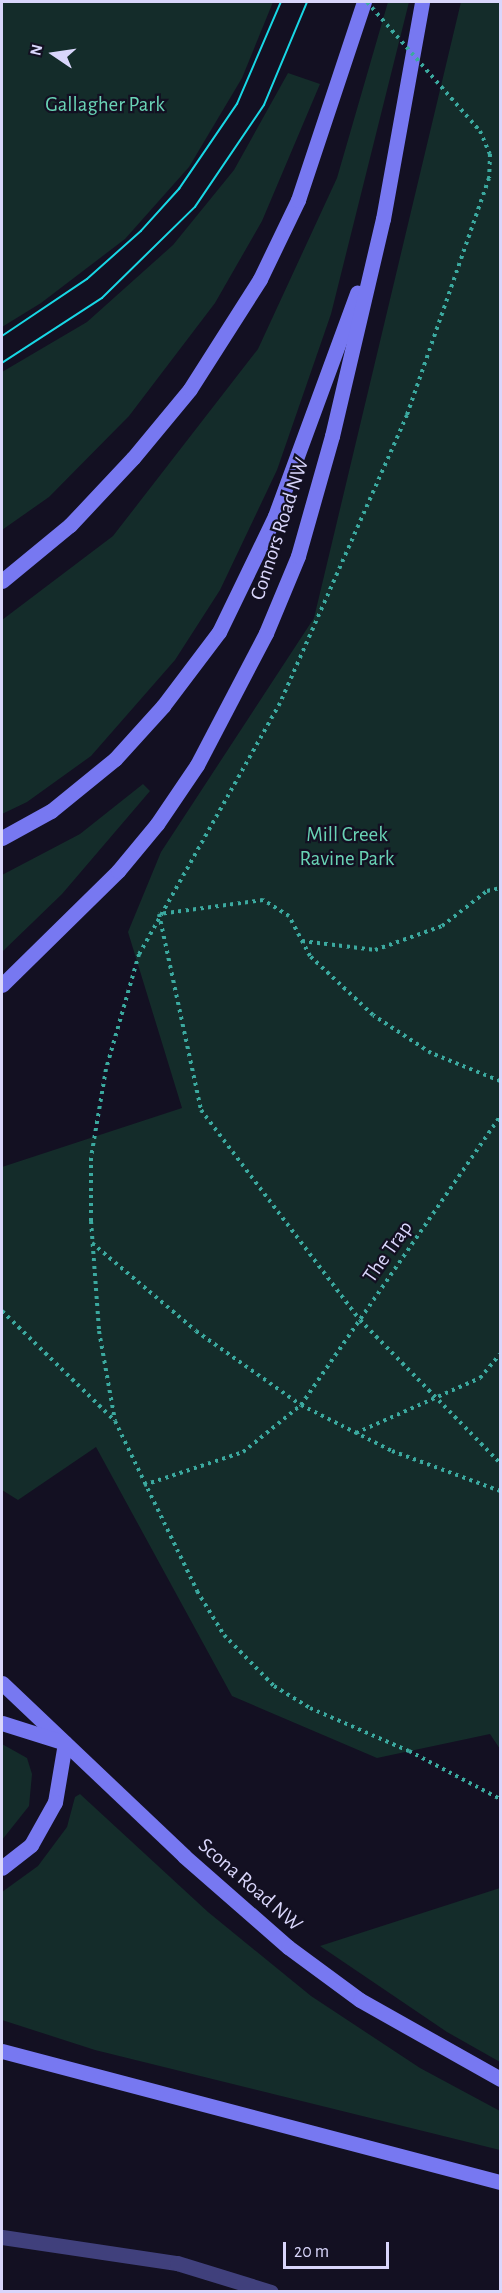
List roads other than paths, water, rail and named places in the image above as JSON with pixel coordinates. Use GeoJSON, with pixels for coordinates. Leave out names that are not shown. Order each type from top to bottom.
{"type":"FeatureCollection","features":[{"type":"Feature","properties":{"kind":"main road"},"geometry":{"type":"LineString","coordinates":[[2,581],[70,525],[133,458],[190,389],[260,279],[298,200],[365,2]]}},
{"type":"Feature","properties":{"kind":"main road","name":"Connors Road NW"},"geometry":{"type":"LineString","coordinates":[[2,985],[118,871],[157,824],[196,765],[266,633],[298,556],[319,485],[383,219],[422,2]]}},
{"type":"Feature","properties":{"kind":"main road"},"geometry":{"type":"LineString","coordinates":[[2,838],[51,811],[115,759],[163,706],[219,632],[275,516],[383,219]]}},
{"type":"Feature","properties":{"kind":"main road","name":"Scona Road NW"},"geometry":{"type":"LineString","coordinates":[[2,1683],[288,1947],[360,2000],[501,2079]]}},
{"type":"Feature","properties":{"kind":"main road"},"geometry":{"type":"LineString","coordinates":[[2,1723],[65,1743],[54,1802],[31,1845],[2,1868]]}},
{"type":"Feature","properties":{"kind":"main road"},"geometry":{"type":"LineString","coordinates":[[2,1856],[31,1845]]}},
{"type":"Feature","properties":{"kind":"main road"},"geometry":{"type":"LineString","coordinates":[[2,2051],[501,2182]]}},
{"type":"Feature","properties":{"kind":"lane"},"geometry":{"type":"LineString","coordinates":[[2,2237],[177,2263],[271,2292]]}},
{"type":"Feature","properties":{"kind":"tram line"},"geometry":{"type":"LineString","coordinates":[[2,336],[87,279],[141,231],[179,189],[237,104],[281,2]]}},
{"type":"Feature","properties":{"kind":"tram line"},"geometry":{"type":"LineString","coordinates":[[2,363],[102,298],[195,207],[264,105],[307,2]]}},
{"type":"Feature","properties":{"kind":"park label","name":"Gallagher Park"},"geometry":{"type":"Point","coordinates":[105,105]}},
{"type":"Feature","properties":{"kind":"park label","name":"Mill Creek Ravine Park"},"geometry":{"type":"Point","coordinates":[347,847]}}]}
